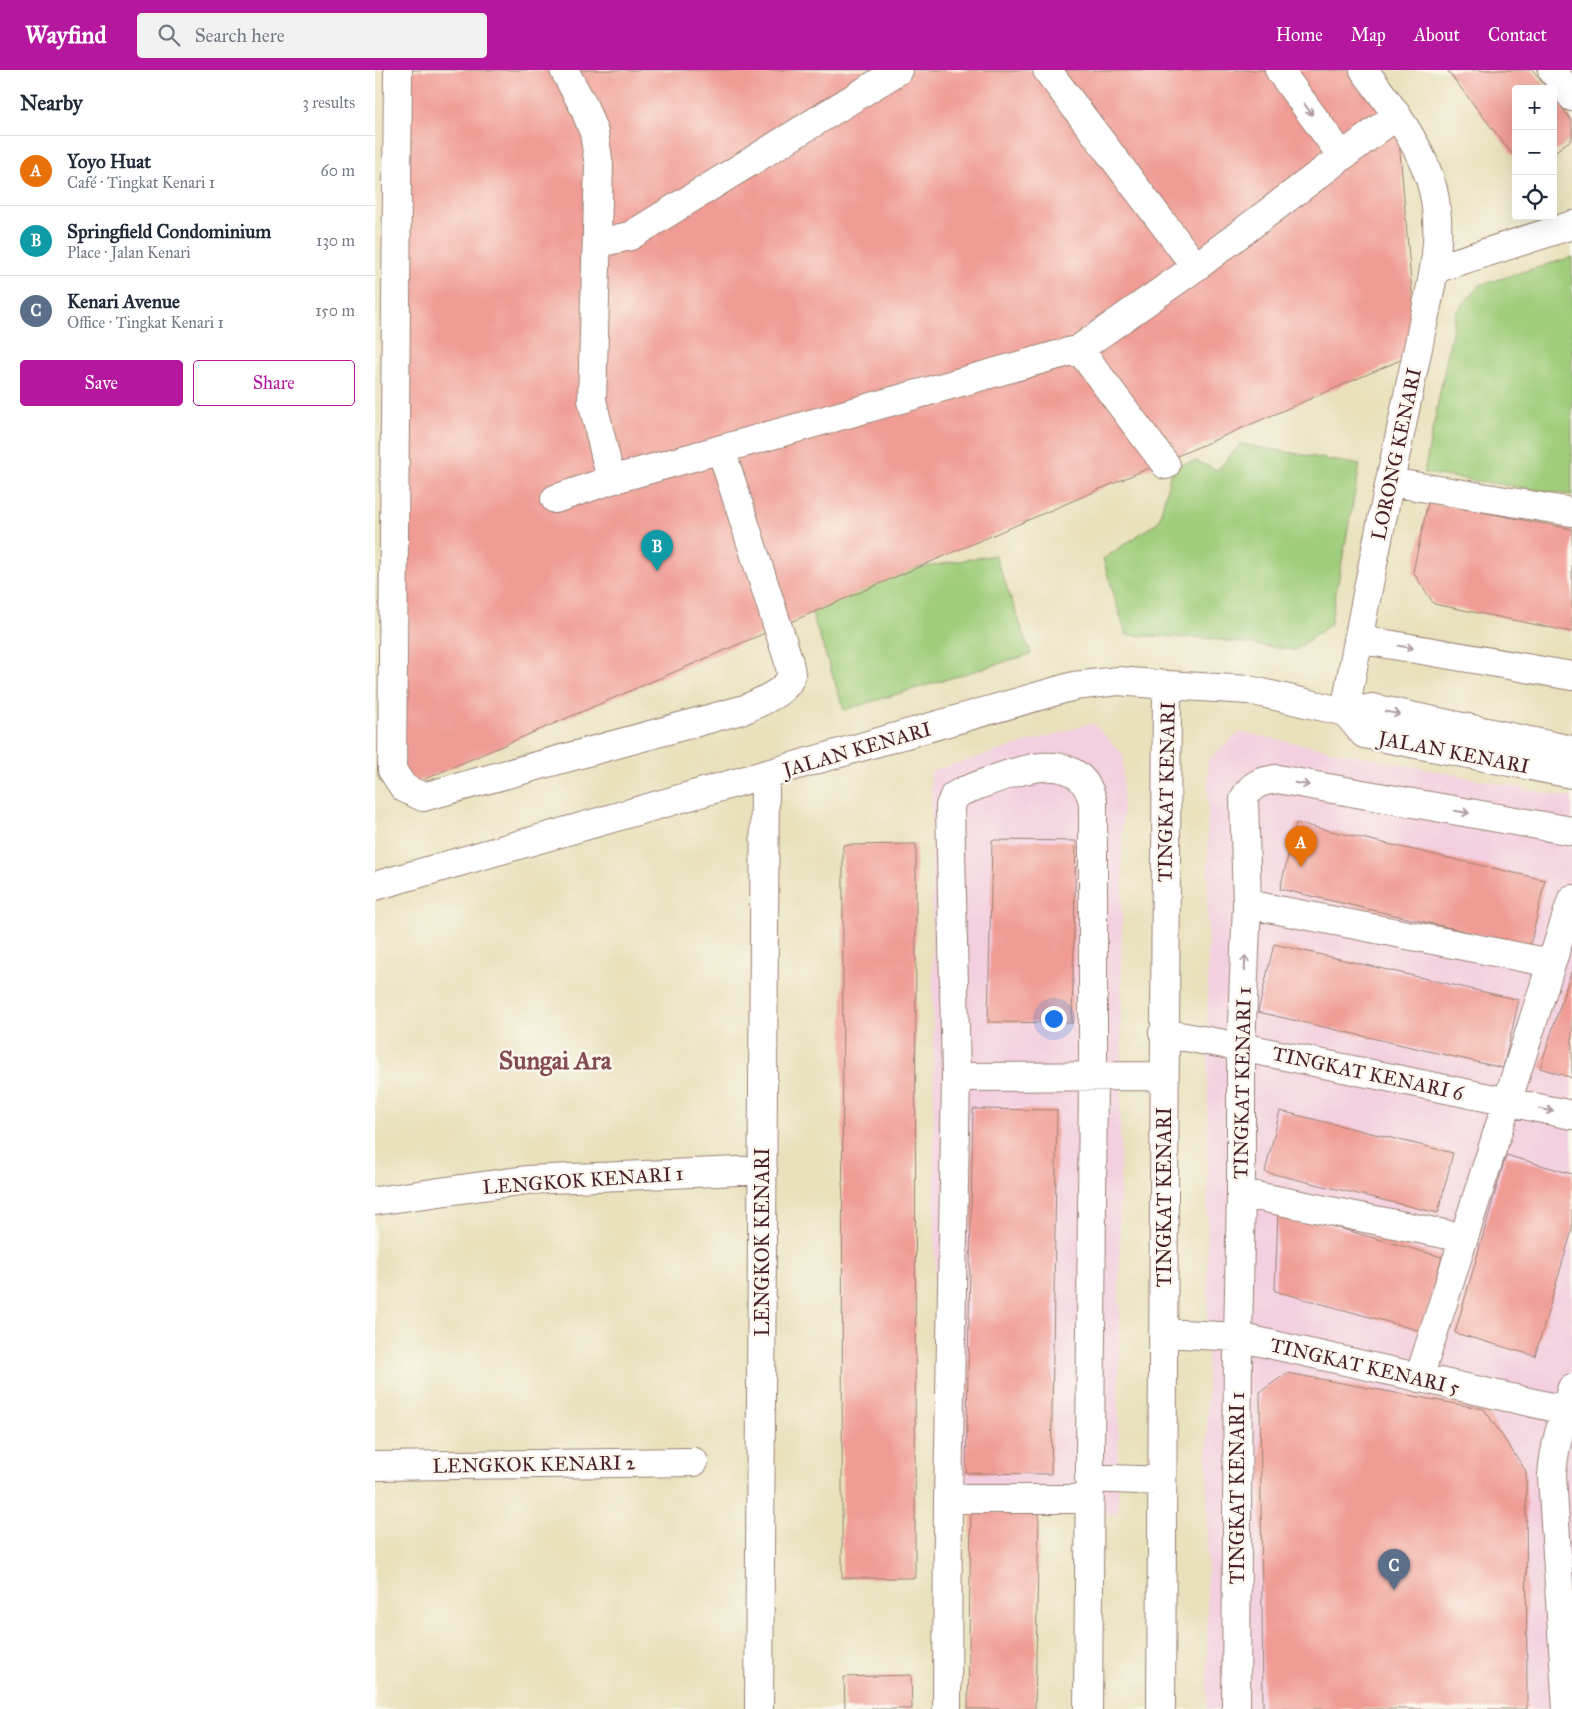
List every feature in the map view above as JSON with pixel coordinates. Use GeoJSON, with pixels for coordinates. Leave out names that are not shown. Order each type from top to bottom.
{"type":"FeatureCollection","features":[{"type":"Feature","properties":{"kind":"street"},"geometry":{"type":"LineString","coordinates":[[398,70],[392,770],[404,788],[423,797],[745,709],[776,694],[786,684],[791,674],[789,662],[721,450]]}},
{"type":"Feature","properties":{"kind":"street"},"geometry":{"type":"LineString","coordinates":[[564,70],[584,107],[594,133],[599,165],[592,400],[611,480]]}},
{"type":"Feature","properties":{"kind":"street"},"geometry":{"type":"LineString","coordinates":[[598,243],[630,236],[899,70]]}},
{"type":"Feature","properties":{"kind":"street"},"geometry":{"type":"LineString","coordinates":[[1047,70],[1196,267]]}},
{"type":"Feature","properties":{"kind":"street"},"geometry":{"type":"LineString","coordinates":[[1279,70],[1342,156]]}},
{"type":"Feature","properties":{"kind":"street","name":"LORONG KENARI"},"geometry":{"type":"LineString","coordinates":[[1345,712],[1358,639],[1435,269],[1438,226],[1433,190],[1421,154],[1397,115],[1364,70]]}},
{"type":"Feature","properties":{"kind":"street"},"geometry":{"type":"LineString","coordinates":[[1552,70],[1572,97]]}},
{"type":"Feature","properties":{"kind":"street"},"geometry":{"type":"LineString","coordinates":[[555,499],[611,480],[1079,349],[1105,333],[1196,267],[1397,115]]}},
{"type":"Feature","properties":{"kind":"street"},"geometry":{"type":"LineString","coordinates":[[1435,269],[1572,225]]}},
{"type":"Feature","properties":{"kind":"street"},"geometry":{"type":"LineString","coordinates":[[1079,349],[1166,465]]}},
{"type":"Feature","properties":{"kind":"street"},"geometry":{"type":"LineString","coordinates":[[1390,482],[1572,512]]}},
{"type":"Feature","properties":{"kind":"street"},"geometry":{"type":"LineString","coordinates":[[1358,639],[1572,676]]}},
{"type":"Feature","properties":{"kind":"street","name":"JALAN KENARI"},"geometry":{"type":"LineString","coordinates":[[375,886],[1073,686],[1118,680],[1249,690],[1345,712],[1372,708],[1572,750]]}},
{"type":"Feature","properties":{"kind":"street","name":"TINGKAT KENARI"},"geometry":{"type":"LineString","coordinates":[[1161,1709],[1164,1333],[1163,1033],[1167,685]]}},
{"type":"Feature","properties":{"kind":"street","name":"JALAN KENARI"},"geometry":{"type":"LineString","coordinates":[[1345,712],[1364,734],[1572,774]]}},
{"type":"Feature","properties":{"kind":"street"},"geometry":{"type":"LineString","coordinates":[[947,1709],[948,1499],[956,1077],[950,806],[955,796],[963,791],[1031,768],[1049,766],[1067,769],[1076,774],[1084,782],[1093,802],[1093,1076],[1088,1709]]}},
{"type":"Feature","properties":{"kind":"street","name":"LENGKOK KENARI"},"geometry":{"type":"LineString","coordinates":[[759,1709],[765,775]]}},
{"type":"Feature","properties":{"kind":"street","name":"TINGKAT KENARI 1"},"geometry":{"type":"LineString","coordinates":[[1236,1709],[1241,1047],[1247,904],[1244,799],[1251,788],[1263,781],[1277,779],[1572,831]]}},
{"type":"Feature","properties":{"kind":"street"},"geometry":{"type":"LineString","coordinates":[[1419,1378],[1572,899]]}},
{"type":"Feature","properties":{"kind":"street"},"geometry":{"type":"LineString","coordinates":[[1247,904],[1551,963]]}},
{"type":"Feature","properties":{"kind":"street","name":"TINGKAT KENARI 6"},"geometry":{"type":"LineString","coordinates":[[1163,1033],[1241,1047],[1572,1115]]}},
{"type":"Feature","properties":{"kind":"street"},"geometry":{"type":"LineString","coordinates":[[956,1077],[1164,1076]]}},
{"type":"Feature","properties":{"kind":"street","name":"LENGKOK KENARI 1"},"geometry":{"type":"LineString","coordinates":[[375,1200],[526,1180],[763,1170]]}},
{"type":"Feature","properties":{"kind":"street"},"geometry":{"type":"LineString","coordinates":[[1241,1193],[1464,1238]]}},
{"type":"Feature","properties":{"kind":"street","name":"TINGKAT KENARI 5"},"geometry":{"type":"LineString","coordinates":[[1164,1333],[1238,1337],[1419,1378],[1568,1399]]}},
{"type":"Feature","properties":{"kind":"street"},"geometry":{"type":"LineString","coordinates":[[1567,1709],[1552,1476],[1553,1461],[1568,1399]]}},
{"type":"Feature","properties":{"kind":"street","name":"LENGKOK KENARI 2"},"geometry":{"type":"LineString","coordinates":[[375,1466],[693,1462]]}},
{"type":"Feature","properties":{"kind":"street"},"geometry":{"type":"LineString","coordinates":[[948,1499],[1089,1489],[1163,1481]]}},
{"type":"Feature","properties":{"kind":"shaded area"},"geometry":{"type":"Polygon","coordinates":[[[1093,723],[1123,755],[1118,1514],[937,1512],[931,771],[1093,723]]]}},
{"type":"Feature","properties":{"kind":"shaded area"},"geometry":{"type":"Polygon","coordinates":[[[1240,732],[1572,798],[1572,1709],[1207,1709],[1208,760],[1240,732]]]}},
{"type":"Feature","properties":{"kind":"green space"},"geometry":{"type":"Polygon","coordinates":[[[1572,257],[1572,495],[1424,473],[1456,312],[1480,285],[1572,257]]]}},
{"type":"Feature","properties":{"kind":"green space"},"geometry":{"type":"Polygon","coordinates":[[[1241,444],[1360,465],[1330,625],[1295,650],[1204,638],[1126,635],[1103,559],[1159,521],[1172,467],[1196,461],[1217,470],[1241,444]]]}},
{"type":"Feature","properties":{"kind":"green space"},"geometry":{"type":"Polygon","coordinates":[[[995,555],[1031,654],[844,710],[803,587],[995,555]]]}},
{"type":"Feature","properties":{"kind":"building"},"geometry":{"type":"Polygon","coordinates":[[[398,70],[1364,70],[1397,115],[1417,353],[404,788],[398,70]]]}},
{"type":"Feature","properties":{"kind":"building"},"geometry":{"type":"Polygon","coordinates":[[[1447,70],[1533,70],[1544,85],[1512,85],[1512,154],[1447,70]]]}},
{"type":"Feature","properties":{"kind":"building"},"geometry":{"type":"Polygon","coordinates":[[[1557,101],[1572,121],[1572,139],[1557,150],[1557,101]]]}},
{"type":"Feature","properties":{"kind":"building"},"geometry":{"type":"Polygon","coordinates":[[[1428,502],[1572,529],[1572,632],[1434,604],[1413,572],[1428,502]]]}},
{"type":"Feature","properties":{"kind":"building"},"geometry":{"type":"Polygon","coordinates":[[[1296,823],[1545,880],[1530,946],[1280,889],[1296,823]]]}},
{"type":"Feature","properties":{"kind":"building"},"geometry":{"type":"Polygon","coordinates":[[[992,840],[1076,841],[1072,1023],[988,1022],[992,840]]]}},
{"type":"Feature","properties":{"kind":"building"},"geometry":{"type":"Polygon","coordinates":[[[916,844],[915,1578],[842,1578],[843,845],[916,844]]]}},
{"type":"Feature","properties":{"kind":"building"},"geometry":{"type":"Polygon","coordinates":[[[1274,944],[1519,1000],[1503,1068],[1258,1012],[1274,944]]]}},
{"type":"Feature","properties":{"kind":"building"},"geometry":{"type":"Polygon","coordinates":[[[1572,969],[1572,1078],[1540,1068],[1572,969]]]}},
{"type":"Feature","properties":{"kind":"building"},"geometry":{"type":"Polygon","coordinates":[[[973,1109],[1057,1110],[1051,1474],[966,1473],[973,1109]]]}},
{"type":"Feature","properties":{"kind":"building"},"geometry":{"type":"Polygon","coordinates":[[[1280,1111],[1453,1153],[1438,1213],[1265,1172],[1280,1111]]]}},
{"type":"Feature","properties":{"kind":"building"},"geometry":{"type":"Polygon","coordinates":[[[1506,1155],[1572,1174],[1572,1230],[1535,1356],[1455,1333],[1506,1155]]]}},
{"type":"Feature","properties":{"kind":"building"},"geometry":{"type":"Polygon","coordinates":[[[1278,1211],[1442,1257],[1421,1331],[1275,1291],[1278,1211]]]}},
{"type":"Feature","properties":{"kind":"building"},"geometry":{"type":"Polygon","coordinates":[[[1287,1373],[1484,1409],[1526,1471],[1527,1709],[1263,1709],[1260,1392],[1287,1373]]]}},
{"type":"Feature","properties":{"kind":"building"},"geometry":{"type":"Polygon","coordinates":[[[971,1512],[1039,1513],[1035,1709],[968,1709],[971,1512]]]}},
{"type":"Feature","properties":{"kind":"building"},"geometry":{"type":"Polygon","coordinates":[[[911,1675],[912,1709],[845,1709],[844,1677],[911,1675]]]}},
{"type":"Feature","properties":{"kind":"place","name":"Springfield Condominium"},"geometry":{"type":"Point","coordinates":[657,571]}},
{"type":"Feature","properties":{"kind":"place","name":"Yoyo Huat"},"geometry":{"type":"Point","coordinates":[1301,867]}},
{"type":"Feature","properties":{"kind":"place","name":"Kenari Avenue"},"geometry":{"type":"Point","coordinates":[1394,1590]}},
{"type":"Feature","properties":{"kind":"district","name":"Sungai Ara"},"geometry":{"type":"Point","coordinates":[555,1060]}}]}
